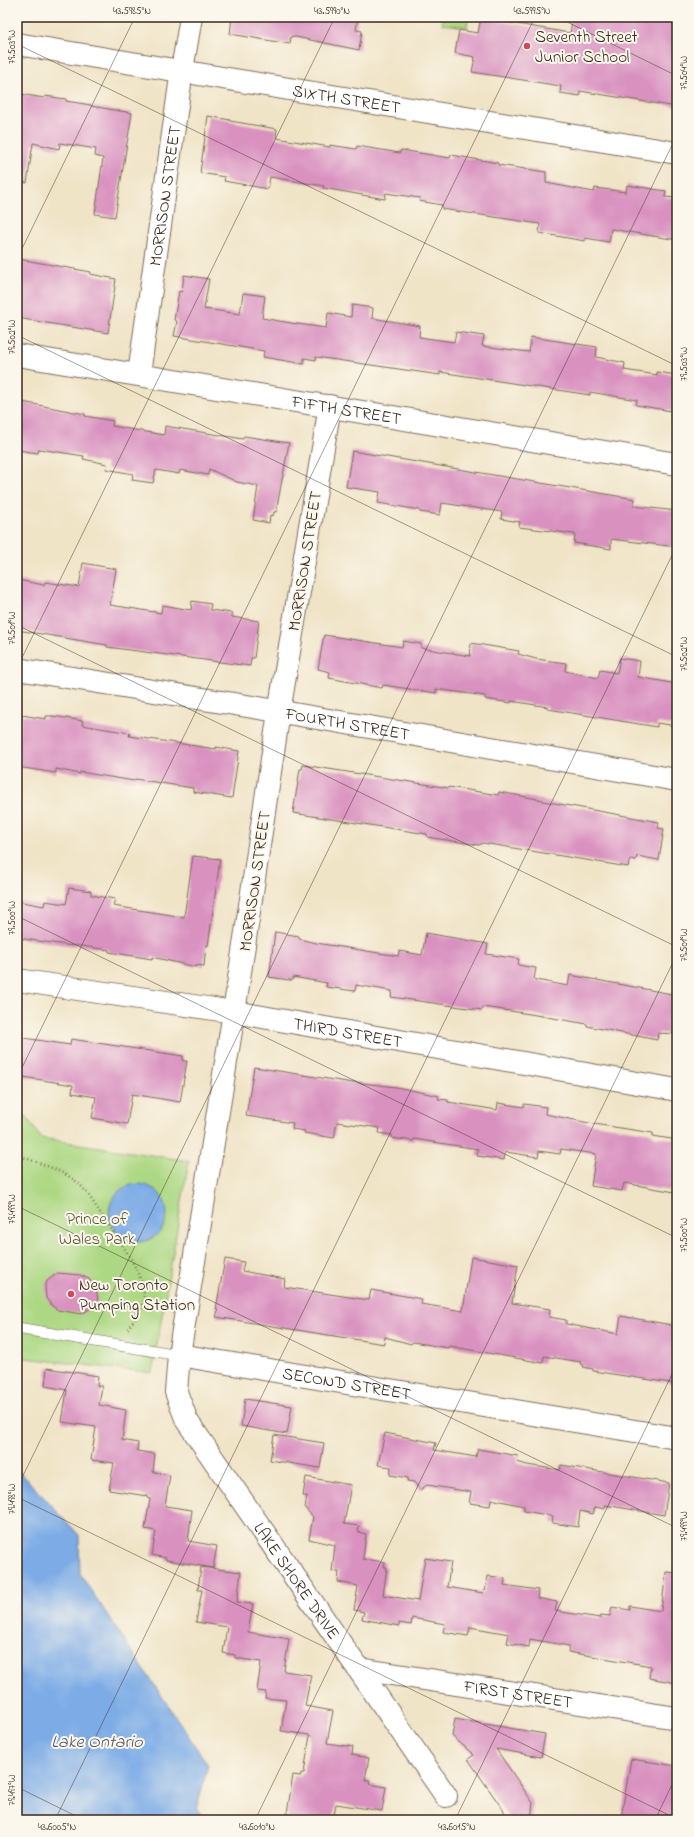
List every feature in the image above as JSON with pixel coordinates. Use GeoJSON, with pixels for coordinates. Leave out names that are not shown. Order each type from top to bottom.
{"type":"FeatureCollection","features":[{"type":"Feature","properties":{"kind":"street","name":"MORRISON STREET"},"geometry":{"type":"LineString","coordinates":[[139,374],[182,70],[191,17]]}},
{"type":"Feature","properties":{"kind":"street","name":"SIXTH STREET"},"geometry":{"type":"LineString","coordinates":[[17,44],[182,70],[677,153]]}},
{"type":"Feature","properties":{"kind":"street","name":"FIFTH STREET"},"geometry":{"type":"LineString","coordinates":[[17,355],[677,464]]}},
{"type":"Feature","properties":{"kind":"street","name":"MORRISON STREET"},"geometry":{"type":"LineString","coordinates":[[179,1355],[234,1012],[279,712],[330,406]]}},
{"type":"Feature","properties":{"kind":"street","name":"FOURTH STREET"},"geometry":{"type":"LineString","coordinates":[[17,669],[677,780]]}},
{"type":"Feature","properties":{"kind":"street","name":"THIRD STREET"},"geometry":{"type":"LineString","coordinates":[[17,980],[234,1012],[677,1090]]}},
{"type":"Feature","properties":{"kind":"street","name":"SECOND STREET"},"geometry":{"type":"LineString","coordinates":[[179,1355],[677,1438]]}},
{"type":"Feature","properties":{"kind":"street","name":"LAKE SHORE DRIVE"},"geometry":{"type":"LineString","coordinates":[[179,1355],[176,1392],[187,1421],[446,1796]]}},
{"type":"Feature","properties":{"kind":"street","name":"FIRST STREET"},"geometry":{"type":"LineString","coordinates":[[359,1669],[677,1718]]}},
{"type":"Feature","properties":{"kind":"lane","name":"SECOND STREET"},"geometry":{"type":"LineString","coordinates":[[17,1328],[114,1346],[179,1355]]}},
{"type":"Feature","properties":{"kind":"path"},"geometry":{"type":"LineString","coordinates":[[17,1155],[60,1172],[73,1179],[89,1196],[124,1247],[135,1267],[144,1291],[143,1305],[114,1346]]}},
{"type":"Feature","properties":{"kind":"green space"},"geometry":{"type":"Polygon","coordinates":[[[444,17],[468,17],[467,27],[442,24],[444,17]]]}},
{"type":"Feature","properties":{"kind":"green space","name":"Prince of Wales Park"},"geometry":{"type":"Polygon","coordinates":[[[17,1104],[41,1138],[189,1161],[152,1373],[17,1357],[17,1104]]]}},
{"type":"Feature","properties":{"kind":"water"},"geometry":{"type":"Polygon","coordinates":[[[132,1184],[144,1184],[159,1192],[167,1207],[167,1219],[159,1234],[144,1242],[132,1242],[117,1234],[109,1219],[109,1207],[117,1192],[132,1184]]]}},
{"type":"Feature","properties":{"kind":"water","name":"Lake Ontario"},"geometry":{"type":"Polygon","coordinates":[[[17,1469],[79,1535],[80,1574],[208,1765],[197,1808],[204,1820],[17,1820],[17,1469]]]}},
{"type":"Feature","properties":{"kind":"building"},"geometry":{"type":"Polygon","coordinates":[[[232,17],[358,17],[356,30],[362,31],[359,50],[291,36],[290,44],[230,34],[232,17]]]}},
{"type":"Feature","properties":{"kind":"building"},"geometry":{"type":"Polygon","coordinates":[[[573,17],[677,17],[677,107],[580,91],[580,96],[560,93],[561,86],[472,72],[475,57],[455,53],[459,30],[478,33],[481,18],[570,33],[573,17]]]}},
{"type":"Feature","properties":{"kind":"building"},"geometry":{"type":"Polygon","coordinates":[[[20,94],[44,98],[45,96],[66,99],[66,101],[132,113],[115,217],[95,214],[103,158],[95,156],[96,149],[60,143],[59,149],[33,143],[27,183],[17,182],[17,116],[20,94]]]}},
{"type":"Feature","properties":{"kind":"building"},"geometry":{"type":"Polygon","coordinates":[[[208,116],[277,129],[276,138],[330,147],[330,145],[356,149],[357,146],[400,153],[401,150],[450,158],[451,155],[498,163],[498,165],[546,172],[546,183],[594,192],[595,188],[626,192],[627,185],[666,191],[665,197],[677,198],[677,240],[611,229],[609,242],[585,238],[585,241],[539,233],[540,224],[442,209],[442,205],[419,201],[420,198],[386,193],[385,199],[323,188],[324,186],[270,177],[268,189],[224,181],[225,177],[200,173],[208,116]]]}},
{"type":"Feature","properties":{"kind":"building"},"geometry":{"type":"Polygon","coordinates":[[[19,259],[91,272],[90,274],[116,279],[108,333],[17,318],[17,260],[19,259]]]}},
{"type":"Feature","properties":{"kind":"building"},"geometry":{"type":"Polygon","coordinates":[[[184,275],[209,279],[204,309],[240,314],[243,293],[265,296],[262,318],[297,324],[326,328],[328,313],[351,317],[352,305],[373,308],[372,318],[420,326],[419,337],[454,342],[456,332],[484,336],[482,346],[529,352],[531,337],[597,347],[596,357],[625,363],[624,370],[657,375],[657,372],[677,375],[677,412],[636,405],[637,400],[590,392],[590,395],[440,372],[440,375],[316,357],[316,360],[304,358],[304,364],[263,357],[264,351],[174,336],[177,321],[174,320],[179,291],[182,292],[184,275]]]}},
{"type":"Feature","properties":{"kind":"building"},"geometry":{"type":"Polygon","coordinates":[[[17,401],[113,421],[112,426],[164,435],[165,426],[243,439],[244,436],[289,443],[276,512],[274,512],[273,516],[270,515],[269,523],[253,520],[258,486],[237,482],[209,469],[208,475],[180,470],[179,474],[156,470],[153,483],[132,480],[133,474],[106,469],[107,464],[83,459],[84,456],[39,449],[38,453],[17,450],[17,401]]]}},
{"type":"Feature","properties":{"kind":"building"},"geometry":{"type":"Polygon","coordinates":[[[352,451],[635,499],[633,506],[677,511],[677,547],[611,539],[611,549],[574,543],[575,534],[519,527],[520,522],[501,519],[502,512],[442,503],[440,515],[378,503],[380,492],[346,487],[352,451]]]}},
{"type":"Feature","properties":{"kind":"building"},"geometry":{"type":"Polygon","coordinates":[[[83,563],[116,569],[110,605],[161,613],[162,605],[191,610],[192,601],[211,604],[210,610],[232,613],[232,617],[259,621],[254,658],[251,658],[250,666],[107,647],[107,645],[17,630],[17,580],[44,585],[45,582],[79,587],[83,563]]]}},
{"type":"Feature","properties":{"kind":"building"},"geometry":{"type":"Polygon","coordinates":[[[324,635],[402,647],[403,641],[421,644],[421,648],[470,656],[471,643],[519,651],[518,654],[536,659],[566,663],[565,671],[598,678],[600,670],[617,673],[620,658],[640,661],[638,677],[677,684],[677,726],[657,723],[657,727],[548,709],[548,707],[511,701],[511,703],[485,699],[485,696],[436,689],[436,693],[383,685],[382,688],[329,678],[330,672],[318,669],[324,635]]]}},
{"type":"Feature","properties":{"kind":"building"},"geometry":{"type":"Polygon","coordinates":[[[22,715],[46,719],[46,716],[53,716],[83,721],[82,725],[130,733],[129,736],[239,751],[232,798],[193,792],[193,788],[135,779],[134,781],[80,772],[80,774],[56,769],[56,773],[17,767],[17,746],[22,715]]]}},
{"type":"Feature","properties":{"kind":"building"},"geometry":{"type":"Polygon","coordinates":[[[303,765],[498,795],[499,792],[659,822],[658,828],[664,829],[659,860],[637,856],[636,860],[630,859],[628,867],[483,843],[479,845],[427,837],[427,834],[293,813],[300,769],[302,769],[303,765]]]}},
{"type":"Feature","properties":{"kind":"building"},"geometry":{"type":"Polygon","coordinates":[[[193,856],[220,859],[204,966],[196,965],[196,967],[152,957],[152,959],[109,952],[109,950],[17,938],[17,901],[44,906],[45,901],[66,904],[69,888],[91,891],[91,895],[115,899],[113,906],[184,917],[193,856]]]}},
{"type":"Feature","properties":{"kind":"building"},"geometry":{"type":"Polygon","coordinates":[[[275,932],[299,936],[299,939],[316,943],[398,956],[399,951],[422,955],[426,933],[488,944],[486,954],[519,959],[518,965],[536,968],[534,979],[536,980],[568,986],[570,975],[677,995],[677,1034],[658,1033],[657,1040],[587,1026],[587,1024],[530,1014],[483,1007],[482,1010],[391,997],[392,991],[356,985],[355,991],[326,987],[327,983],[293,977],[293,980],[289,980],[269,977],[275,932]]]}},
{"type":"Feature","properties":{"kind":"building"},"geometry":{"type":"Polygon","coordinates":[[[17,1037],[70,1045],[71,1039],[183,1056],[183,1061],[187,1061],[180,1102],[132,1094],[127,1124],[92,1118],[96,1097],[72,1093],[73,1085],[17,1076],[17,1037]]]}},
{"type":"Feature","properties":{"kind":"building"},"geometry":{"type":"Polygon","coordinates":[[[254,1067],[353,1083],[396,1087],[439,1096],[438,1099],[448,1100],[448,1102],[497,1110],[498,1103],[524,1107],[524,1104],[546,1107],[545,1114],[594,1124],[653,1133],[653,1136],[677,1140],[677,1185],[675,1192],[624,1183],[622,1191],[591,1186],[596,1154],[561,1149],[560,1154],[539,1151],[538,1157],[506,1152],[504,1160],[477,1156],[478,1149],[414,1139],[413,1141],[392,1138],[392,1135],[379,1133],[380,1128],[337,1122],[334,1138],[304,1133],[305,1131],[292,1129],[293,1123],[246,1116],[254,1067]]]}},
{"type":"Feature","properties":{"kind":"building"},"geometry":{"type":"Polygon","coordinates":[[[471,1257],[518,1265],[512,1303],[550,1309],[549,1317],[566,1320],[566,1324],[618,1334],[621,1316],[677,1326],[677,1384],[593,1371],[593,1369],[583,1367],[584,1365],[580,1364],[581,1362],[544,1356],[543,1363],[449,1346],[448,1348],[413,1342],[411,1344],[385,1337],[384,1344],[216,1317],[218,1310],[216,1309],[225,1259],[244,1262],[242,1271],[285,1279],[284,1287],[369,1300],[371,1290],[422,1299],[421,1304],[463,1311],[471,1257]]]}},
{"type":"Feature","properties":{"kind":"building","name":"New Toronto Pumping Station"},"geometry":{"type":"Polygon","coordinates":[[[58,1273],[80,1275],[89,1279],[96,1289],[98,1299],[91,1308],[81,1314],[58,1310],[52,1306],[46,1298],[45,1285],[48,1280],[58,1273]]]}},
{"type":"Feature","properties":{"kind":"building"},"geometry":{"type":"Polygon","coordinates":[[[47,1368],[98,1376],[97,1386],[102,1386],[99,1405],[126,1410],[122,1440],[138,1443],[137,1451],[155,1454],[153,1472],[170,1475],[165,1506],[192,1510],[188,1541],[217,1546],[213,1568],[166,1560],[166,1558],[152,1555],[156,1531],[145,1529],[150,1499],[147,1498],[147,1496],[109,1490],[114,1463],[91,1460],[96,1427],[62,1422],[67,1390],[45,1386],[47,1368]]]}},
{"type":"Feature","properties":{"kind":"building"},"geometry":{"type":"Polygon","coordinates":[[[245,1399],[292,1406],[287,1434],[241,1426],[245,1399]]]}},
{"type":"Feature","properties":{"kind":"building"},"geometry":{"type":"Polygon","coordinates":[[[385,1433],[436,1443],[434,1450],[476,1457],[478,1449],[518,1456],[517,1462],[527,1465],[560,1470],[561,1465],[669,1483],[664,1515],[605,1505],[605,1509],[595,1507],[593,1514],[580,1511],[578,1527],[552,1523],[553,1516],[524,1511],[524,1506],[491,1499],[490,1506],[469,1503],[471,1492],[427,1485],[420,1490],[414,1482],[407,1481],[408,1478],[390,1475],[391,1467],[378,1465],[385,1433]]]}},
{"type":"Feature","properties":{"kind":"building"},"geometry":{"type":"Polygon","coordinates":[[[274,1435],[324,1443],[320,1468],[270,1460],[274,1435]]]}},
{"type":"Feature","properties":{"kind":"building"},"geometry":{"type":"Polygon","coordinates":[[[306,1477],[351,1485],[344,1524],[359,1526],[358,1532],[366,1534],[363,1559],[385,1562],[384,1567],[387,1567],[383,1595],[418,1601],[425,1558],[451,1562],[447,1587],[483,1593],[488,1576],[505,1578],[504,1585],[538,1590],[537,1598],[557,1602],[555,1611],[600,1618],[601,1615],[610,1616],[612,1607],[630,1610],[630,1606],[661,1611],[666,1572],[677,1573],[677,1683],[649,1678],[651,1666],[568,1652],[569,1646],[530,1639],[529,1647],[507,1643],[509,1634],[470,1627],[468,1636],[443,1632],[445,1624],[412,1618],[411,1625],[399,1623],[399,1626],[362,1619],[364,1612],[354,1610],[358,1586],[338,1582],[339,1572],[332,1571],[335,1545],[309,1539],[313,1517],[305,1508],[307,1496],[303,1496],[306,1477]]]}},
{"type":"Feature","properties":{"kind":"building"},"geometry":{"type":"Polygon","coordinates":[[[201,1567],[241,1572],[237,1602],[253,1604],[248,1632],[289,1639],[284,1671],[311,1675],[305,1706],[333,1711],[327,1743],[353,1747],[352,1755],[369,1758],[365,1780],[370,1780],[369,1784],[386,1787],[382,1811],[336,1804],[333,1820],[286,1820],[293,1775],[301,1776],[301,1773],[304,1773],[310,1735],[281,1731],[286,1700],[265,1698],[266,1692],[257,1691],[261,1662],[235,1658],[235,1655],[223,1653],[227,1627],[196,1622],[202,1590],[198,1590],[201,1567]]]}},
{"type":"Feature","properties":{"kind":"building"},"geometry":{"type":"Polygon","coordinates":[[[455,1719],[545,1734],[541,1757],[496,1749],[533,1803],[531,1820],[510,1820],[468,1759],[474,1755],[452,1736],[455,1719]]]}},
{"type":"Feature","properties":{"kind":"building"},"geometry":{"type":"Polygon","coordinates":[[[631,1759],[677,1766],[677,1820],[630,1820],[621,1818],[631,1759]]]}},
{"type":"Feature","properties":{"kind":"place","name":"Seventh Street Junior School"},"geometry":{"type":"Point","coordinates":[527,46]}},
{"type":"Feature","properties":{"kind":"place","name":"New Toronto Pumping Station"},"geometry":{"type":"Point","coordinates":[71,1294]}}]}
